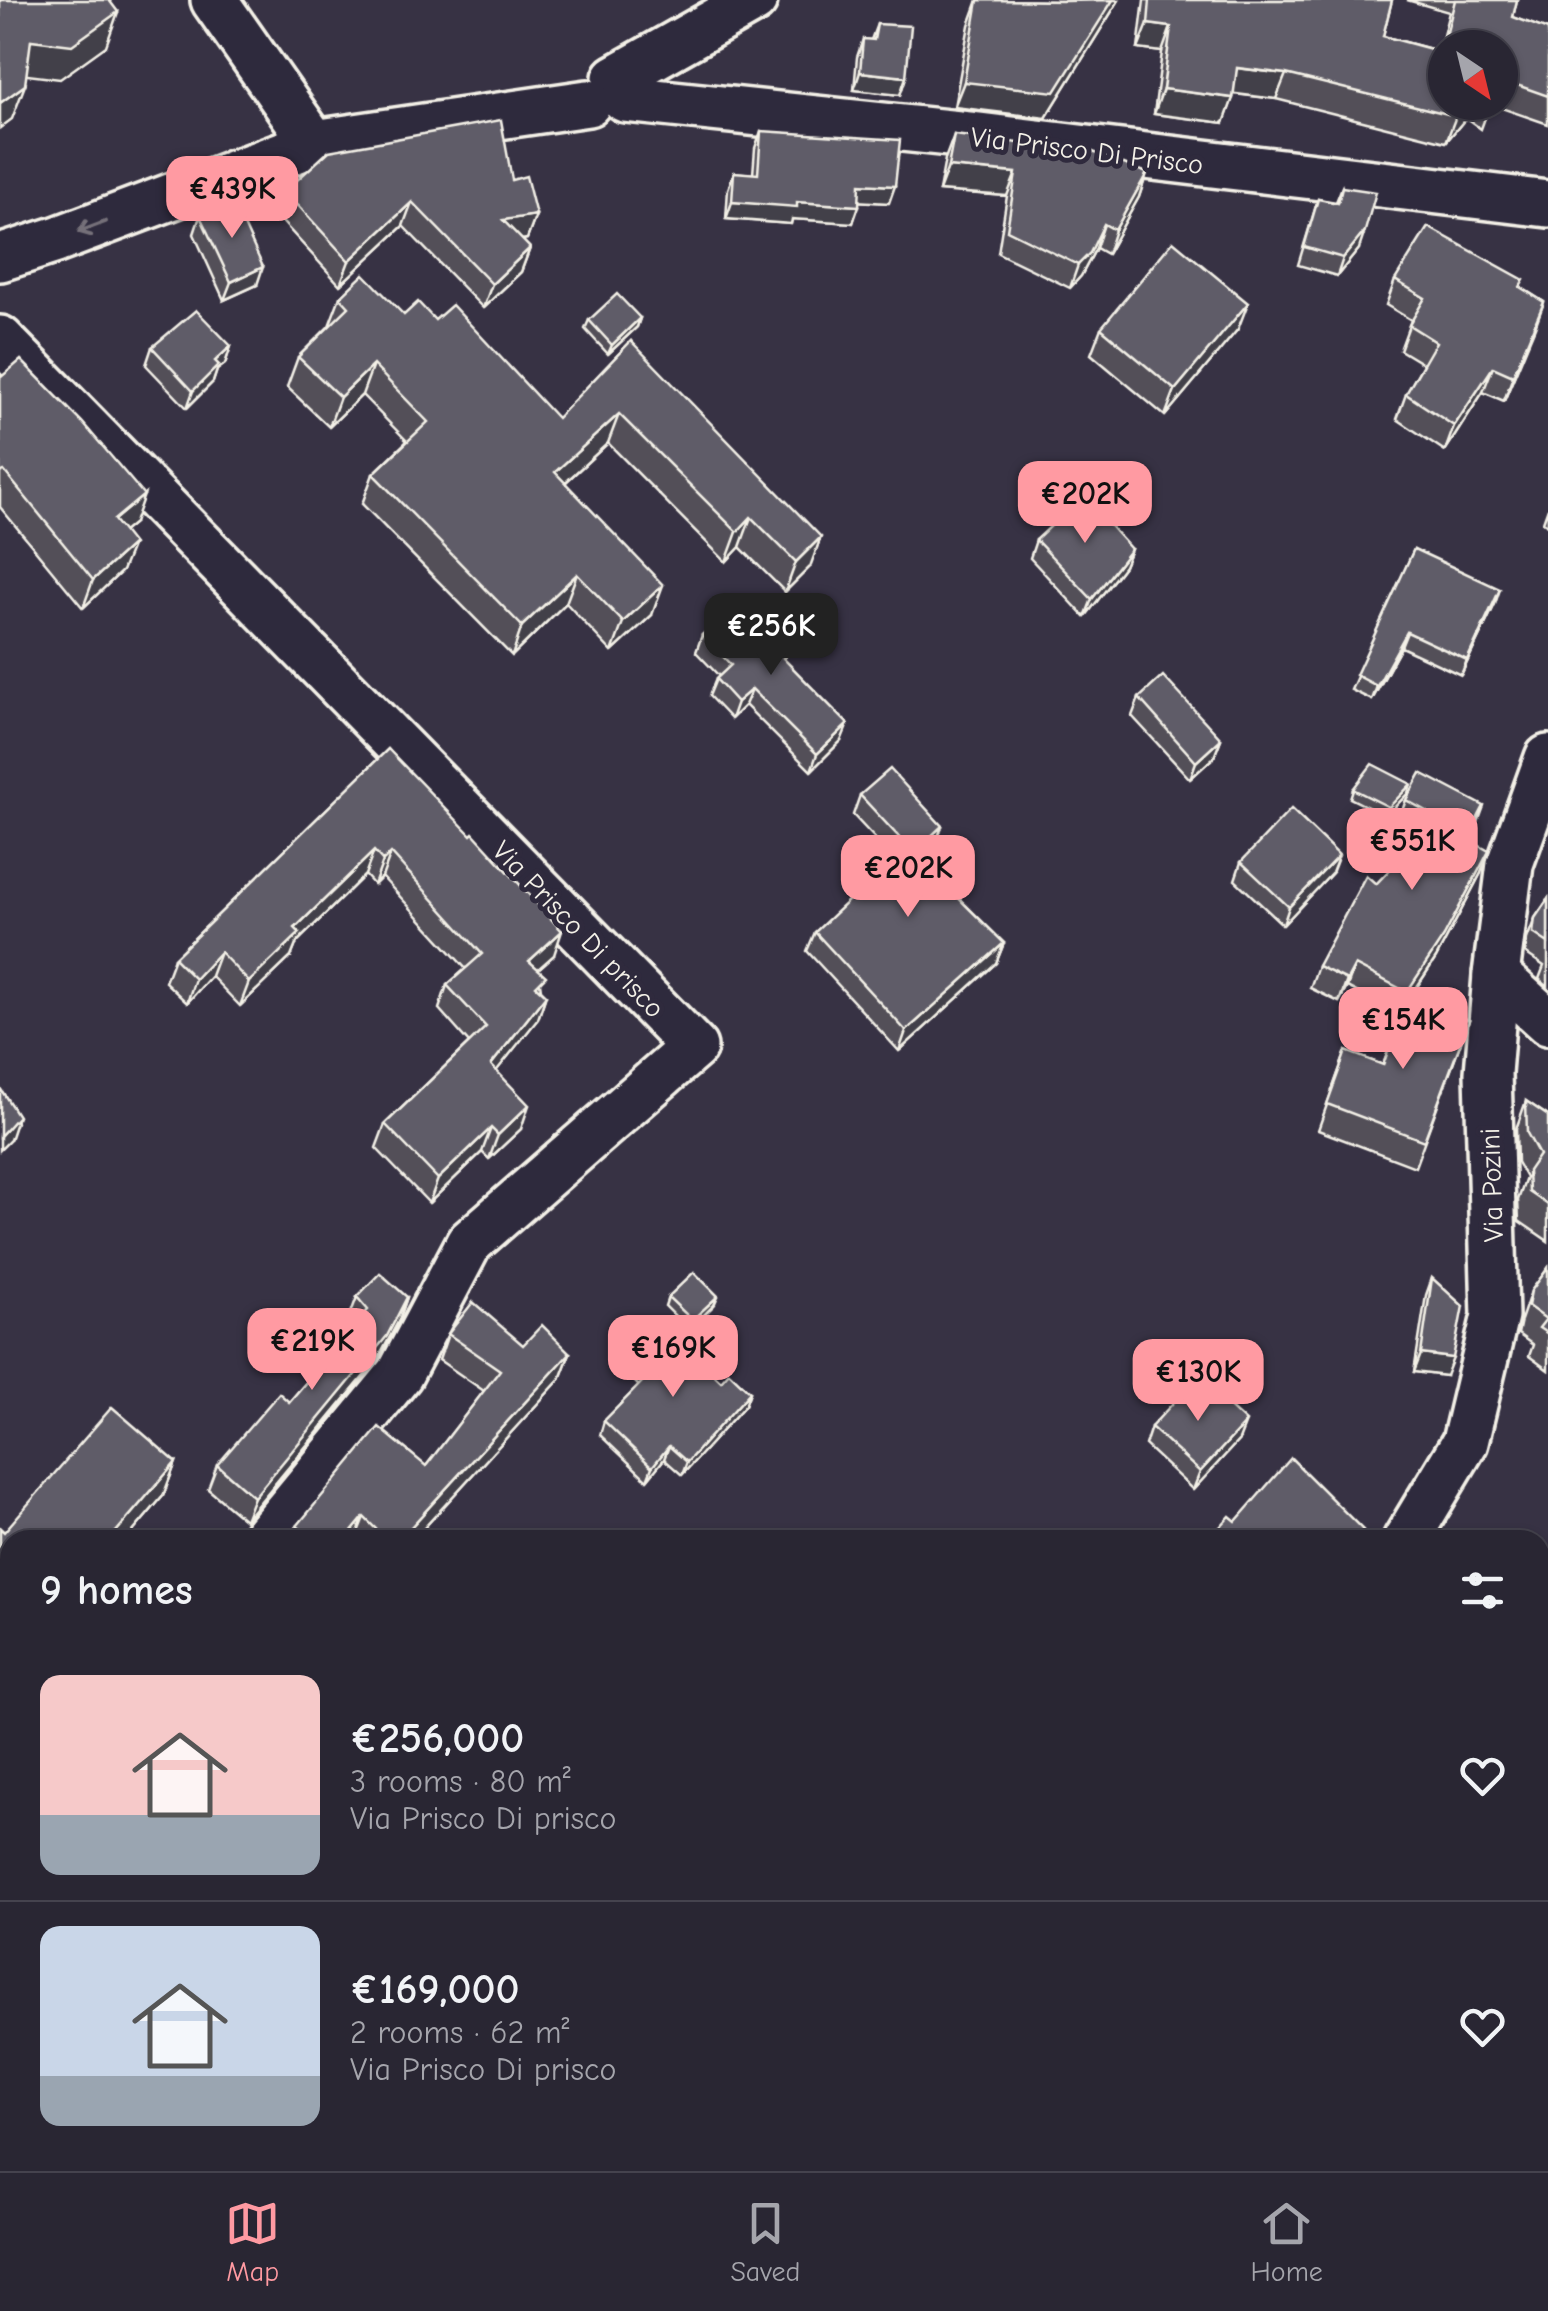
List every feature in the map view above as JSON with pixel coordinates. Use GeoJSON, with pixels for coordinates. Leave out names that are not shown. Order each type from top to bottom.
{"type":"FeatureCollection","features":[{"type":"Feature","properties":{"kind":"street"},"geometry":{"type":"LineString","coordinates":[[214,0],[314,143]]}},
{"type":"Feature","properties":{"kind":"street"},"geometry":{"type":"LineString","coordinates":[[0,258],[314,143],[610,93],[754,0]]}},
{"type":"Feature","properties":{"kind":"street","name":"Via Prisco Di Prisco"},"geometry":{"type":"LineString","coordinates":[[610,93],[1548,204]]}},
{"type":"Feature","properties":{"kind":"street","name":"Via Prisco Di prisco"},"geometry":{"type":"LineString","coordinates":[[0,338],[694,1047],[469,1243],[400,1374],[271,1530]]}},
{"type":"Feature","properties":{"kind":"street","name":"Via Pozini"},"geometry":{"type":"LineString","coordinates":[[1412,1530],[1465,1442],[1495,1316],[1488,1073],[1496,975],[1510,864],[1548,758]]}},
{"type":"Feature","properties":{"kind":"street"},"geometry":{"type":"LineString","coordinates":[[1496,975],[1548,1022]]}},
{"type":"Feature","properties":{"kind":"building"},"geometry":{"type":"Polygon","coordinates":[[[0,0],[109,0],[118,12],[72,45],[31,40],[25,85],[0,103],[0,0]]]}},
{"type":"Feature","properties":{"kind":"building"},"geometry":{"type":"Polygon","coordinates":[[[978,0],[1113,0],[1055,92],[964,82],[978,0]]]}},
{"type":"Feature","properties":{"kind":"building"},"geometry":{"type":"Polygon","coordinates":[[[1150,0],[1392,0],[1383,36],[1428,48],[1428,109],[1286,74],[1237,68],[1233,98],[1163,89],[1171,27],[1148,24],[1150,0]]]}},
{"type":"Feature","properties":{"kind":"building"},"geometry":{"type":"Polygon","coordinates":[[[1455,0],[1517,0],[1513,17],[1548,30],[1548,96],[1518,85],[1518,30],[1448,30],[1455,0]]]}},
{"type":"Feature","properties":{"kind":"building"},"geometry":{"type":"Polygon","coordinates":[[[877,24],[911,26],[906,77],[860,72],[863,39],[874,40],[877,24]]]}},
{"type":"Feature","properties":{"kind":"building"},"geometry":{"type":"Polygon","coordinates":[[[501,120],[512,180],[526,176],[536,215],[503,220],[530,248],[492,284],[412,202],[349,261],[285,191],[329,151],[501,120]]]}},
{"type":"Feature","properties":{"kind":"building"},"geometry":{"type":"Polygon","coordinates":[[[761,131],[900,140],[895,186],[860,184],[859,206],[732,202],[734,172],[758,174],[761,131]]]}},
{"type":"Feature","properties":{"kind":"building"},"geometry":{"type":"Polygon","coordinates":[[[954,135],[1093,152],[1147,173],[1115,230],[1104,224],[1090,253],[1078,265],[1007,230],[1016,173],[948,167],[954,135]]]}},
{"type":"Feature","properties":{"kind":"building"},"geometry":{"type":"Polygon","coordinates":[[[1342,187],[1376,192],[1365,231],[1343,258],[1304,247],[1318,199],[1338,203],[1342,187]]]}},
{"type":"Feature","properties":{"kind":"building"},"geometry":{"type":"Polygon","coordinates":[[[233,201],[263,267],[231,282],[200,216],[233,201]]]}},
{"type":"Feature","properties":{"kind":"building"},"geometry":{"type":"Polygon","coordinates":[[[1428,227],[1524,280],[1520,287],[1544,302],[1513,376],[1493,367],[1454,426],[1406,394],[1436,342],[1409,325],[1425,298],[1395,280],[1428,227]]]}},
{"type":"Feature","properties":{"kind":"building"},"geometry":{"type":"Polygon","coordinates":[[[1173,241],[1248,303],[1175,390],[1101,328],[1173,241]]]}},
{"type":"Feature","properties":{"kind":"building"},"geometry":{"type":"Polygon","coordinates":[[[364,274],[404,315],[418,302],[435,320],[452,305],[557,418],[631,341],[821,537],[796,562],[751,517],[737,532],[619,414],[555,472],[663,585],[623,622],[577,574],[522,626],[373,474],[428,422],[373,365],[340,397],[298,357],[349,307],[340,297],[364,274]]]}},
{"type":"Feature","properties":{"kind":"building"},"geometry":{"type":"Polygon","coordinates":[[[617,294],[640,318],[612,345],[589,320],[617,294]]]}},
{"type":"Feature","properties":{"kind":"building"},"geometry":{"type":"Polygon","coordinates":[[[196,310],[231,346],[215,361],[219,365],[193,391],[152,347],[196,310]]]}},
{"type":"Feature","properties":{"kind":"building"},"geometry":{"type":"Polygon","coordinates":[[[21,360],[82,422],[144,495],[114,520],[133,544],[93,580],[4,471],[0,473],[0,378],[21,360]]]}},
{"type":"Feature","properties":{"kind":"building"},"geometry":{"type":"Polygon","coordinates":[[[1083,496],[1131,549],[1092,599],[1036,540],[1083,496]]]}},
{"type":"Feature","properties":{"kind":"building"},"geometry":{"type":"Polygon","coordinates":[[[1414,549],[1500,589],[1467,660],[1407,632],[1377,686],[1356,675],[1414,549]]]}},
{"type":"Feature","properties":{"kind":"building"},"geometry":{"type":"Polygon","coordinates":[[[736,602],[786,655],[783,658],[848,724],[817,754],[752,689],[737,702],[716,679],[731,665],[702,635],[736,602]]]}},
{"type":"Feature","properties":{"kind":"building"},"geometry":{"type":"Polygon","coordinates":[[[1163,676],[1221,739],[1196,762],[1139,698],[1163,676]]]}},
{"type":"Feature","properties":{"kind":"building"},"geometry":{"type":"Polygon","coordinates":[[[388,749],[473,833],[562,931],[529,961],[546,976],[536,986],[546,995],[491,1065],[529,1105],[498,1135],[491,1128],[438,1179],[385,1124],[486,1027],[447,985],[482,954],[391,853],[383,861],[374,851],[295,928],[300,933],[249,982],[220,952],[195,979],[174,958],[388,749]]]}},
{"type":"Feature","properties":{"kind":"building"},"geometry":{"type":"Polygon","coordinates":[[[1372,764],[1411,784],[1389,807],[1353,789],[1372,764]]]}},
{"type":"Feature","properties":{"kind":"building"},"geometry":{"type":"Polygon","coordinates":[[[890,769],[942,826],[913,853],[1004,943],[906,1031],[815,932],[852,897],[855,900],[908,847],[860,795],[890,769]]]}},
{"type":"Feature","properties":{"kind":"building"},"geometry":{"type":"Polygon","coordinates":[[[1421,773],[1484,806],[1467,839],[1489,851],[1444,936],[1407,992],[1355,965],[1347,980],[1318,966],[1366,875],[1376,884],[1400,859],[1426,811],[1406,800],[1421,773]]]}},
{"type":"Feature","properties":{"kind":"building"},"geometry":{"type":"Polygon","coordinates":[[[1291,809],[1339,855],[1289,907],[1241,862],[1291,809]]]}},
{"type":"Feature","properties":{"kind":"building"},"geometry":{"type":"Polygon","coordinates":[[[1548,899],[1548,943],[1533,933],[1535,918],[1548,899]]]}},
{"type":"Feature","properties":{"kind":"building"},"geometry":{"type":"Polygon","coordinates":[[[1408,998],[1469,1020],[1424,1141],[1327,1104],[1346,1051],[1383,1065],[1408,998]]]}},
{"type":"Feature","properties":{"kind":"building"},"geometry":{"type":"Polygon","coordinates":[[[0,1088],[18,1116],[0,1136],[0,1088]]]}},
{"type":"Feature","properties":{"kind":"building"},"geometry":{"type":"Polygon","coordinates":[[[1526,1101],[1548,1116],[1548,1205],[1529,1192],[1528,1171],[1539,1155],[1527,1133],[1526,1101]]]}},
{"type":"Feature","properties":{"kind":"building"},"geometry":{"type":"Polygon","coordinates":[[[1548,1268],[1548,1334],[1539,1328],[1546,1319],[1528,1306],[1531,1291],[1548,1268]]]}},
{"type":"Feature","properties":{"kind":"building"},"geometry":{"type":"Polygon","coordinates":[[[694,1272],[718,1296],[692,1320],[668,1297],[694,1272]]]}},
{"type":"Feature","properties":{"kind":"building"},"geometry":{"type":"Polygon","coordinates":[[[380,1273],[407,1297],[387,1336],[254,1497],[217,1465],[279,1393],[289,1402],[368,1310],[357,1297],[380,1273]]]}},
{"type":"Feature","properties":{"kind":"building"},"geometry":{"type":"Polygon","coordinates":[[[1432,1278],[1463,1306],[1453,1358],[1421,1354],[1432,1278]]]}},
{"type":"Feature","properties":{"kind":"building"},"geometry":{"type":"Polygon","coordinates":[[[473,1302],[523,1345],[542,1325],[570,1353],[408,1530],[377,1530],[364,1517],[353,1530],[302,1530],[297,1526],[379,1427],[426,1466],[500,1370],[448,1334],[473,1302]]]}},
{"type":"Feature","properties":{"kind":"building"},"geometry":{"type":"Polygon","coordinates":[[[659,1323],[721,1381],[729,1372],[750,1392],[687,1462],[669,1446],[652,1467],[604,1421],[647,1377],[626,1354],[659,1323]]]}},
{"type":"Feature","properties":{"kind":"building"},"geometry":{"type":"Polygon","coordinates":[[[1197,1377],[1246,1422],[1200,1472],[1151,1427],[1197,1377]]]}},
{"type":"Feature","properties":{"kind":"building"},"geometry":{"type":"Polygon","coordinates":[[[112,1407],[176,1462],[118,1530],[6,1530],[112,1407]]]}},
{"type":"Feature","properties":{"kind":"building"},"geometry":{"type":"Polygon","coordinates":[[[1291,1458],[1363,1530],[1217,1530],[1230,1516],[1236,1521],[1291,1458]]]}}]}
